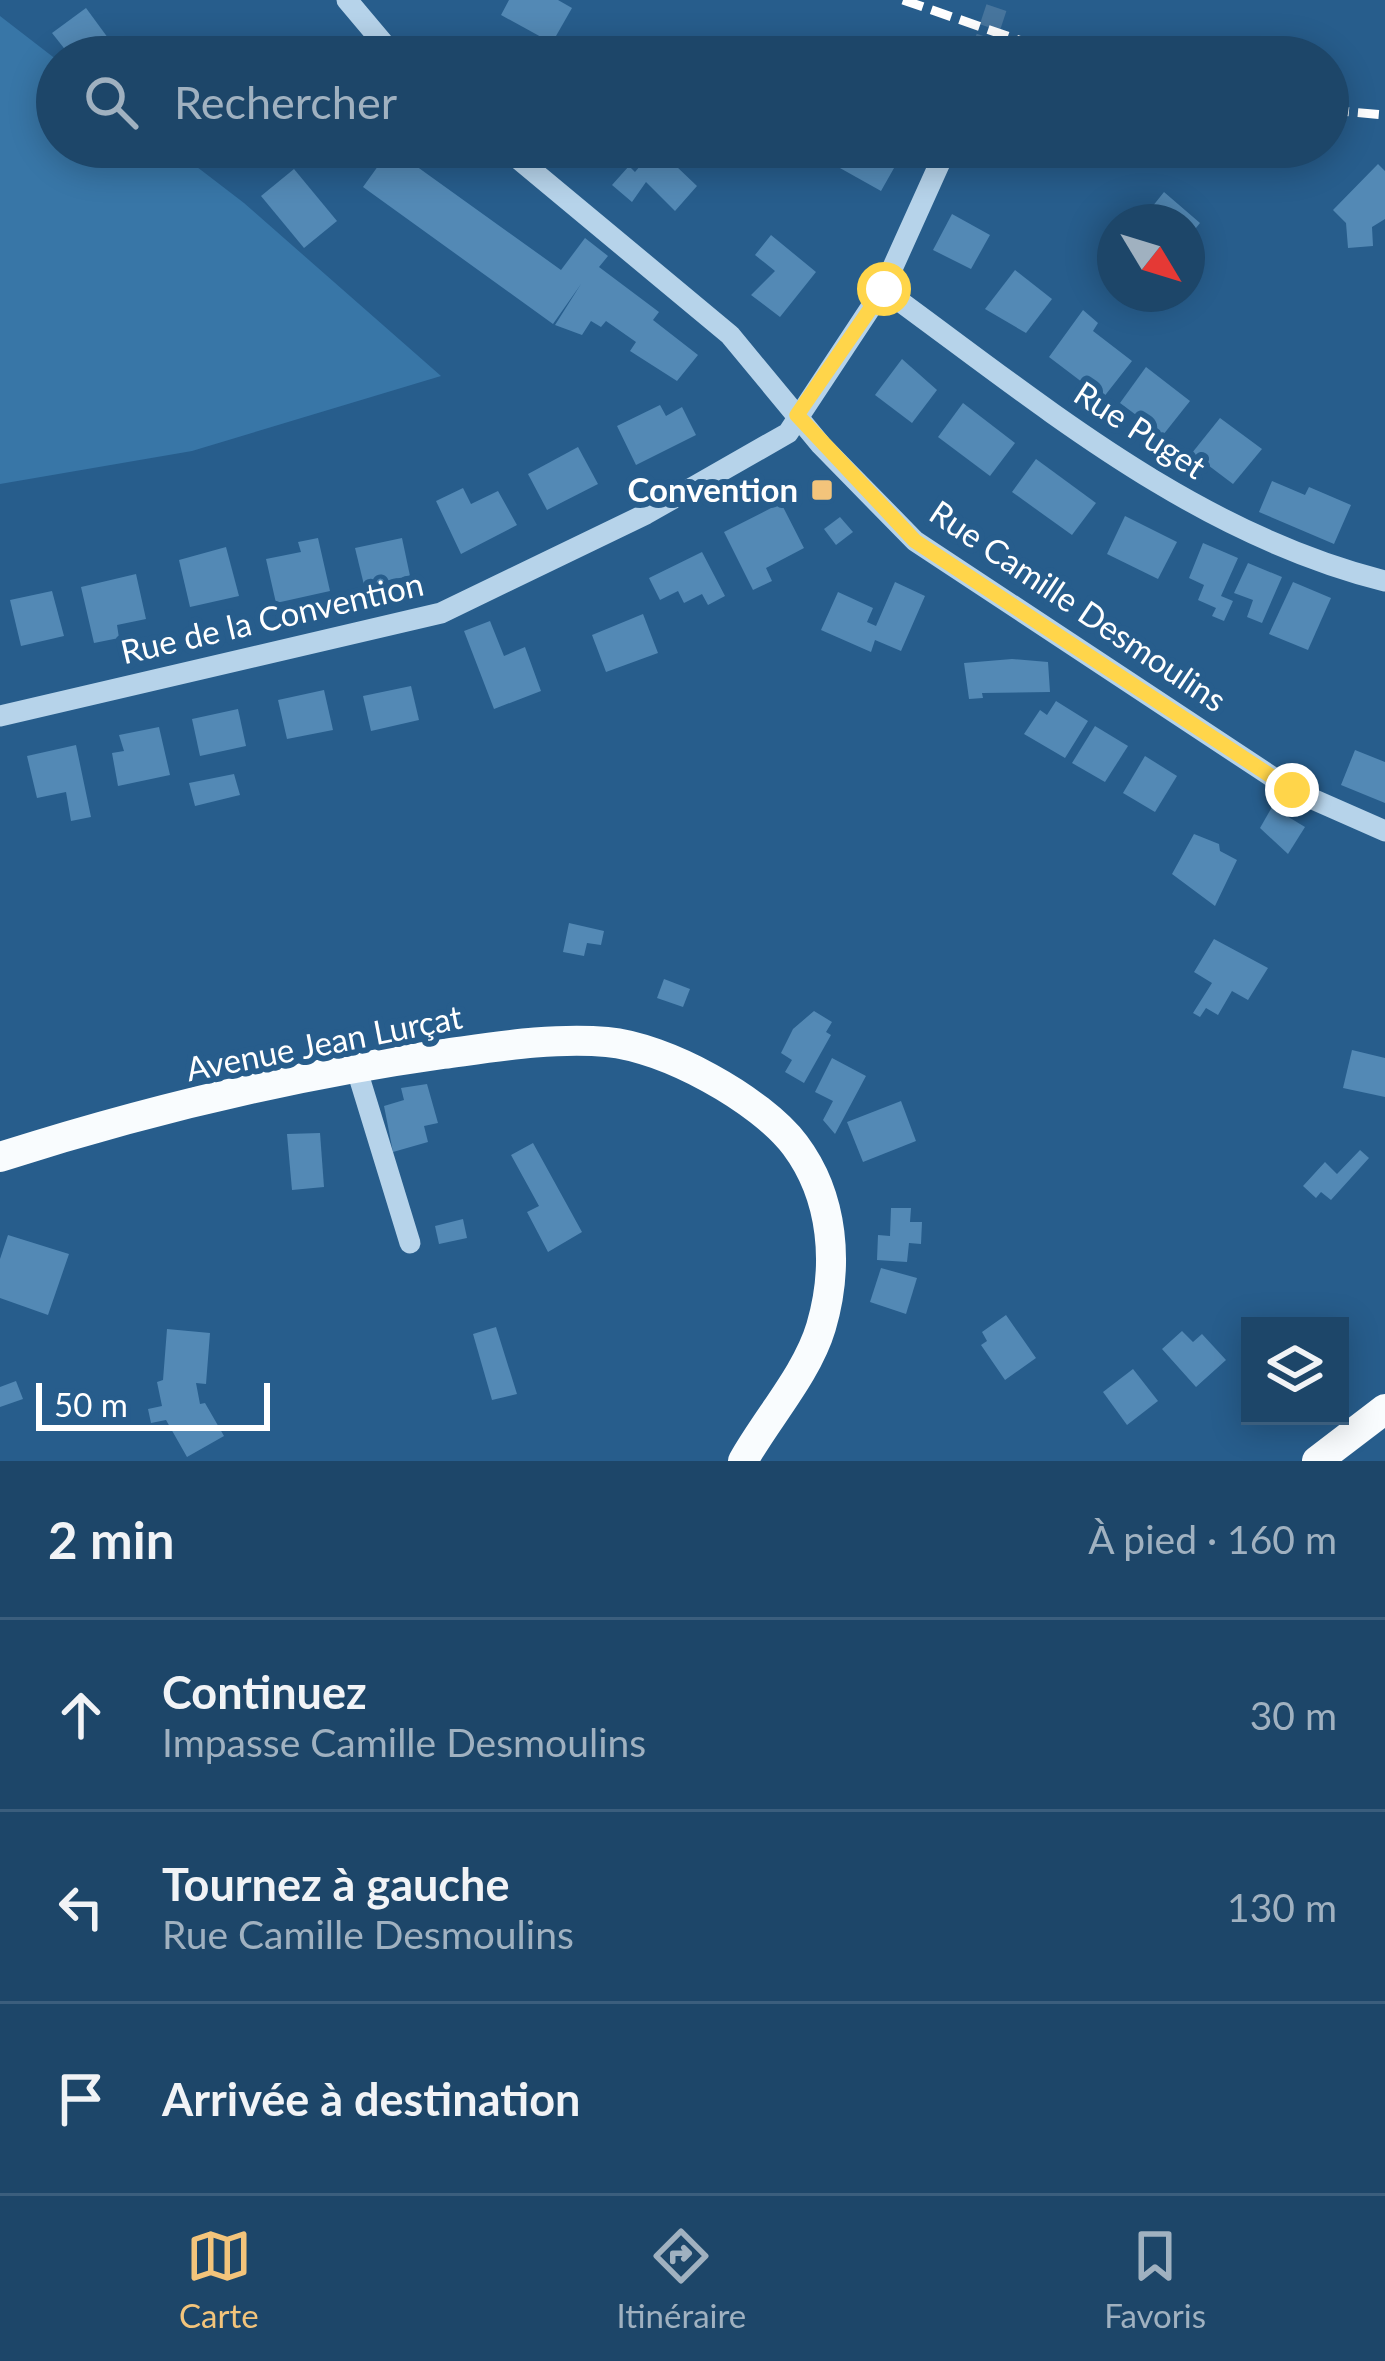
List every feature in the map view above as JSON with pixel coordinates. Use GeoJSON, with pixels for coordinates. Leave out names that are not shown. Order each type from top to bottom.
{"type":"FeatureCollection","features":[{"type":"Feature","properties":{"kind":"main road","name":"Avenue Jean Lurçat"},"geometry":{"type":"LineString","coordinates":[[0,1157],[100,1125],[356,1066],[496,1047],[610,1042],[715,1079],[754,1103],[808,1162],[824,1200],[832,1249],[820,1331],[743,1461]]}},
{"type":"Feature","properties":{"kind":"main road"},"geometry":{"type":"LineString","coordinates":[[1317,1461],[1385,1409]]}},
{"type":"Feature","properties":{"kind":"street"},"geometry":{"type":"LineString","coordinates":[[347,0],[377,36]]}},
{"type":"Feature","properties":{"kind":"street","name":"Rue Camille Desmoulins"},"geometry":{"type":"LineString","coordinates":[[529,168],[730,335],[797,415],[915,541],[1292,790],[1385,831]]}},
{"type":"Feature","properties":{"kind":"street","name":"Rue de la Convention"},"geometry":{"type":"LineString","coordinates":[[0,716],[441,613],[646,514],[788,433],[884,289],[938,168]]}},
{"type":"Feature","properties":{"kind":"street","name":"Rue Puget"},"geometry":{"type":"LineString","coordinates":[[884,289],[1123,464],[1180,497],[1329,567],[1385,581]]}},
{"type":"Feature","properties":{"kind":"street"},"geometry":{"type":"LineString","coordinates":[[356,1066],[410,1243]]}},
{"type":"Feature","properties":{"kind":"shaded area"},"geometry":{"type":"Polygon","coordinates":[[[0,16],[36,44],[36,168],[198,168],[441,376],[192,451],[0,484],[0,16]]]}},
{"type":"Feature","properties":{"kind":"building"},"geometry":{"type":"Polygon","coordinates":[[[509,0],[558,0],[572,8],[556,36],[539,36],[501,15],[509,0]]]}},
{"type":"Feature","properties":{"kind":"building"},"geometry":{"type":"Polygon","coordinates":[[[86,8],[107,36],[54,36],[52,33],[86,8]]]}},
{"type":"Feature","properties":{"kind":"building"},"geometry":{"type":"Polygon","coordinates":[[[1378,164],[1385,171],[1385,219],[1372,227],[1373,246],[1348,248],[1346,223],[1333,210],[1378,164]]]}},
{"type":"Feature","properties":{"kind":"building"},"geometry":{"type":"Polygon","coordinates":[[[377,168],[419,168],[561,270],[585,238],[608,256],[599,267],[659,312],[653,320],[698,355],[677,381],[630,351],[636,342],[606,321],[601,327],[591,321],[582,335],[555,325],[581,284],[553,324],[363,187],[377,168]]]}},
{"type":"Feature","properties":{"kind":"building"},"geometry":{"type":"Polygon","coordinates":[[[627,168],[635,172],[638,168],[678,168],[697,186],[675,211],[646,182],[632,202],[612,185],[627,168]]]}},
{"type":"Feature","properties":{"kind":"building"},"geometry":{"type":"Polygon","coordinates":[[[840,168],[894,168],[881,191],[840,168]]]}},
{"type":"Feature","properties":{"kind":"building"},"geometry":{"type":"Polygon","coordinates":[[[294,169],[337,221],[304,248],[261,196],[294,169]]]}},
{"type":"Feature","properties":{"kind":"building"},"geometry":{"type":"Polygon","coordinates":[[[1164,192],[1178,204],[1154,204],[1164,192]]]}},
{"type":"Feature","properties":{"kind":"building"},"geometry":{"type":"Polygon","coordinates":[[[952,214],[990,235],[971,269],[933,250],[952,214]]]}},
{"type":"Feature","properties":{"kind":"building"},"geometry":{"type":"Polygon","coordinates":[[[771,235],[816,272],[780,317],[751,295],[775,271],[755,255],[771,235]]]}},
{"type":"Feature","properties":{"kind":"building"},"geometry":{"type":"Polygon","coordinates":[[[1015,270],[1052,299],[1026,333],[985,309],[1015,270]]]}},
{"type":"Feature","properties":{"kind":"building"},"geometry":{"type":"Polygon","coordinates":[[[1083,310],[1098,323],[1093,331],[1132,361],[1103,398],[1049,357],[1083,310]]]}},
{"type":"Feature","properties":{"kind":"building"},"geometry":{"type":"Polygon","coordinates":[[[902,359],[937,390],[912,423],[875,395],[902,359]]]}},
{"type":"Feature","properties":{"kind":"building"},"geometry":{"type":"Polygon","coordinates":[[[1146,367],[1190,401],[1163,435],[1120,403],[1146,367]]]}},
{"type":"Feature","properties":{"kind":"building"},"geometry":{"type":"Polygon","coordinates":[[[963,403],[1015,443],[990,476],[938,437],[963,403]]]}},
{"type":"Feature","properties":{"kind":"building"},"geometry":{"type":"Polygon","coordinates":[[[660,405],[666,416],[682,407],[696,435],[636,465],[617,426],[660,405]]]}},
{"type":"Feature","properties":{"kind":"building"},"geometry":{"type":"Polygon","coordinates":[[[1220,418],[1262,449],[1233,484],[1192,453],[1220,418]]]}},
{"type":"Feature","properties":{"kind":"building"},"geometry":{"type":"Polygon","coordinates":[[[578,447],[598,484],[547,510],[528,474],[578,447]]]}},
{"type":"Feature","properties":{"kind":"building"},"geometry":{"type":"Polygon","coordinates":[[[1036,459],[1096,503],[1072,535],[1012,492],[1036,459]]]}},
{"type":"Feature","properties":{"kind":"building"},"geometry":{"type":"Polygon","coordinates":[[[1272,481],[1305,495],[1309,487],[1351,505],[1334,544],[1259,512],[1272,481]]]}},
{"type":"Feature","properties":{"kind":"building"},"geometry":{"type":"Polygon","coordinates":[[[463,488],[471,504],[498,491],[517,525],[461,554],[436,501],[463,488]]]}},
{"type":"Feature","properties":{"kind":"building"},"geometry":{"type":"Polygon","coordinates":[[[781,503],[804,548],[766,568],[772,581],[753,590],[724,532],[781,503]]]}},
{"type":"Feature","properties":{"kind":"building"},"geometry":{"type":"Polygon","coordinates":[[[1125,516],[1177,542],[1158,579],[1107,554],[1125,516]]]}},
{"type":"Feature","properties":{"kind":"building"},"geometry":{"type":"Polygon","coordinates":[[[840,517],[853,532],[836,545],[824,529],[840,517]]]}},
{"type":"Feature","properties":{"kind":"building"},"geometry":{"type":"Polygon","coordinates":[[[318,538],[330,591],[276,603],[266,559],[301,552],[298,542],[318,538]]]}},
{"type":"Feature","properties":{"kind":"building"},"geometry":{"type":"Polygon","coordinates":[[[402,538],[410,576],[364,585],[355,548],[402,538]]]}},
{"type":"Feature","properties":{"kind":"building"},"geometry":{"type":"Polygon","coordinates":[[[1203,543],[1238,558],[1221,596],[1233,601],[1224,621],[1212,616],[1216,608],[1198,600],[1204,585],[1189,578],[1203,543]]]}},
{"type":"Feature","properties":{"kind":"building"},"geometry":{"type":"Polygon","coordinates":[[[226,547],[239,596],[190,607],[179,560],[226,547]]]}},
{"type":"Feature","properties":{"kind":"building"},"geometry":{"type":"Polygon","coordinates":[[[702,552],[725,596],[708,605],[702,594],[684,603],[678,591],[660,600],[649,578],[702,552]]]}},
{"type":"Feature","properties":{"kind":"building"},"geometry":{"type":"Polygon","coordinates":[[[1248,563],[1282,577],[1262,623],[1247,617],[1253,600],[1234,593],[1248,563]]]}},
{"type":"Feature","properties":{"kind":"building"},"geometry":{"type":"Polygon","coordinates":[[[136,574],[146,619],[117,625],[119,638],[94,643],[81,587],[136,574]]]}},
{"type":"Feature","properties":{"kind":"building"},"geometry":{"type":"Polygon","coordinates":[[[895,582],[925,596],[901,651],[875,640],[871,652],[821,630],[838,592],[873,608],[867,622],[876,626],[895,582]]]}},
{"type":"Feature","properties":{"kind":"building"},"geometry":{"type":"Polygon","coordinates":[[[1293,582],[1331,598],[1308,650],[1269,634],[1293,582]]]}},
{"type":"Feature","properties":{"kind":"building"},"geometry":{"type":"Polygon","coordinates":[[[52,591],[64,636],[21,646],[10,600],[52,591]]]}},
{"type":"Feature","properties":{"kind":"building"},"geometry":{"type":"Polygon","coordinates":[[[643,614],[658,653],[606,672],[592,635],[643,614]]]}},
{"type":"Feature","properties":{"kind":"building"},"geometry":{"type":"Polygon","coordinates":[[[490,621],[504,656],[525,647],[541,691],[494,709],[464,631],[490,621]]]}},
{"type":"Feature","properties":{"kind":"building"},"geometry":{"type":"Polygon","coordinates":[[[1048,662],[1050,692],[982,693],[983,698],[969,699],[964,663],[1048,662]]]}},
{"type":"Feature","properties":{"kind":"building"},"geometry":{"type":"Polygon","coordinates":[[[411,686],[419,720],[371,731],[363,696],[411,686]]]}},
{"type":"Feature","properties":{"kind":"building"},"geometry":{"type":"Polygon","coordinates":[[[324,690],[333,730],[287,739],[278,700],[324,690]]]}},
{"type":"Feature","properties":{"kind":"building"},"geometry":{"type":"Polygon","coordinates":[[[1056,701],[1088,721],[1065,758],[1024,734],[1040,710],[1047,715],[1056,701]]]}},
{"type":"Feature","properties":{"kind":"building"},"geometry":{"type":"Polygon","coordinates":[[[238,709],[246,746],[200,756],[192,719],[238,709]]]}},
{"type":"Feature","properties":{"kind":"building"},"geometry":{"type":"Polygon","coordinates":[[[1095,726],[1128,746],[1105,782],[1072,763],[1095,726]]]}},
{"type":"Feature","properties":{"kind":"building"},"geometry":{"type":"Polygon","coordinates":[[[159,727],[170,775],[118,786],[112,753],[124,751],[119,735],[159,727]]]}},
{"type":"Feature","properties":{"kind":"building"},"geometry":{"type":"Polygon","coordinates":[[[76,745],[91,817],[71,821],[66,792],[37,798],[27,756],[76,745]]]}},
{"type":"Feature","properties":{"kind":"building"},"geometry":{"type":"Polygon","coordinates":[[[1355,750],[1385,762],[1385,803],[1341,785],[1355,750]]]}},
{"type":"Feature","properties":{"kind":"building"},"geometry":{"type":"Polygon","coordinates":[[[1145,756],[1177,776],[1155,812],[1123,793],[1145,756]]]}},
{"type":"Feature","properties":{"kind":"building"},"geometry":{"type":"Polygon","coordinates":[[[234,774],[240,795],[195,806],[189,783],[234,774]]]}},
{"type":"Feature","properties":{"kind":"building"},"geometry":{"type":"Polygon","coordinates":[[[1272,807],[1305,827],[1288,854],[1260,828],[1272,807]]]}},
{"type":"Feature","properties":{"kind":"building"},"geometry":{"type":"Polygon","coordinates":[[[1194,834],[1219,844],[1220,851],[1237,860],[1215,906],[1172,874],[1194,834]]]}},
{"type":"Feature","properties":{"kind":"building"},"geometry":{"type":"Polygon","coordinates":[[[569,923],[604,931],[601,945],[587,943],[584,956],[563,952],[569,923]]]}},
{"type":"Feature","properties":{"kind":"building"},"geometry":{"type":"Polygon","coordinates":[[[1214,939],[1268,968],[1248,1000],[1232,991],[1218,1015],[1206,1008],[1200,1017],[1193,1013],[1212,983],[1194,972],[1214,939]]]}},
{"type":"Feature","properties":{"kind":"building"},"geometry":{"type":"Polygon","coordinates":[[[664,979],[690,989],[683,1007],[657,998],[664,979]]]}},
{"type":"Feature","properties":{"kind":"building"},"geometry":{"type":"Polygon","coordinates":[[[814,1011],[832,1022],[826,1032],[831,1035],[804,1083],[785,1072],[792,1060],[781,1053],[793,1029],[814,1011]]]}},
{"type":"Feature","properties":{"kind":"building"},"geometry":{"type":"Polygon","coordinates":[[[1352,1050],[1385,1058],[1385,1097],[1343,1088],[1352,1050]]]}},
{"type":"Feature","properties":{"kind":"building"},"geometry":{"type":"Polygon","coordinates":[[[832,1058],[866,1076],[835,1134],[823,1120],[833,1101],[815,1092],[832,1058]]]}},
{"type":"Feature","properties":{"kind":"building"},"geometry":{"type":"Polygon","coordinates":[[[427,1084],[438,1123],[424,1126],[428,1142],[393,1152],[384,1106],[404,1100],[401,1088],[427,1084]]]}},
{"type":"Feature","properties":{"kind":"building"},"geometry":{"type":"Polygon","coordinates":[[[901,1101],[916,1141],[863,1162],[847,1122],[901,1101]]]}},
{"type":"Feature","properties":{"kind":"building"},"geometry":{"type":"Polygon","coordinates":[[[320,1133],[324,1187],[292,1190],[287,1134],[320,1133]]]}},
{"type":"Feature","properties":{"kind":"building"},"geometry":{"type":"Polygon","coordinates":[[[533,1143],[582,1232],[548,1252],[527,1212],[539,1206],[511,1155],[533,1143]]]}},
{"type":"Feature","properties":{"kind":"building"},"geometry":{"type":"Polygon","coordinates":[[[1360,1150],[1369,1158],[1331,1200],[1321,1192],[1316,1198],[1303,1186],[1325,1162],[1337,1174],[1360,1150]]]}},
{"type":"Feature","properties":{"kind":"building"},"geometry":{"type":"Polygon","coordinates":[[[891,1208],[911,1208],[910,1222],[922,1222],[921,1244],[909,1243],[907,1262],[877,1260],[878,1235],[890,1236],[891,1208]]]}},
{"type":"Feature","properties":{"kind":"building"},"geometry":{"type":"Polygon","coordinates":[[[463,1219],[467,1238],[439,1244],[435,1226],[463,1219]]]}},
{"type":"Feature","properties":{"kind":"building"},"geometry":{"type":"Polygon","coordinates":[[[8,1235],[69,1254],[48,1315],[0,1298],[0,1259],[8,1235]]]}},
{"type":"Feature","properties":{"kind":"building"},"geometry":{"type":"Polygon","coordinates":[[[881,1268],[917,1278],[906,1314],[870,1302],[881,1268]]]}},
{"type":"Feature","properties":{"kind":"building"},"geometry":{"type":"Polygon","coordinates":[[[1006,1315],[1036,1358],[1005,1380],[981,1345],[987,1341],[982,1332],[1006,1315]]]}},
{"type":"Feature","properties":{"kind":"building"},"geometry":{"type":"Polygon","coordinates":[[[496,1327],[517,1394],[492,1400],[473,1334],[496,1327]]]}},
{"type":"Feature","properties":{"kind":"building"},"geometry":{"type":"Polygon","coordinates":[[[167,1329],[210,1333],[206,1384],[196,1383],[200,1404],[205,1403],[224,1436],[187,1457],[166,1420],[151,1423],[148,1409],[162,1406],[157,1382],[163,1380],[167,1329]]]}},
{"type":"Feature","properties":{"kind":"building"},"geometry":{"type":"Polygon","coordinates":[[[1182,1331],[1193,1342],[1202,1334],[1226,1360],[1196,1387],[1162,1349],[1182,1331]]]}},
{"type":"Feature","properties":{"kind":"building"},"geometry":{"type":"Polygon","coordinates":[[[1133,1369],[1158,1401],[1127,1425],[1103,1392],[1133,1369]]]}},
{"type":"Feature","properties":{"kind":"building"},"geometry":{"type":"Polygon","coordinates":[[[16,1381],[23,1399],[0,1407],[0,1387],[16,1381]]]}},
{"type":"Feature","properties":{"kind":"tunnel"},"geometry":{"type":"LineString","coordinates":[[987,36],[999,0]]}},
{"type":"Feature","properties":{"kind":"railway"},"geometry":{"type":"LineString","coordinates":[[903,0],[1007,36]]}},
{"type":"Feature","properties":{"kind":"railway"},"geometry":{"type":"LineString","coordinates":[[1349,112],[1385,115]]}},
{"type":"Feature","properties":{"kind":"place","name":"Convention"},"geometry":{"type":"Point","coordinates":[822,490]}},
{"type":"Feature","properties":{"kind":"route"},"geometry":{"type":"LineString","coordinates":[[884,289],[797,415],[821,446],[915,541],[1292,790]]}}]}
